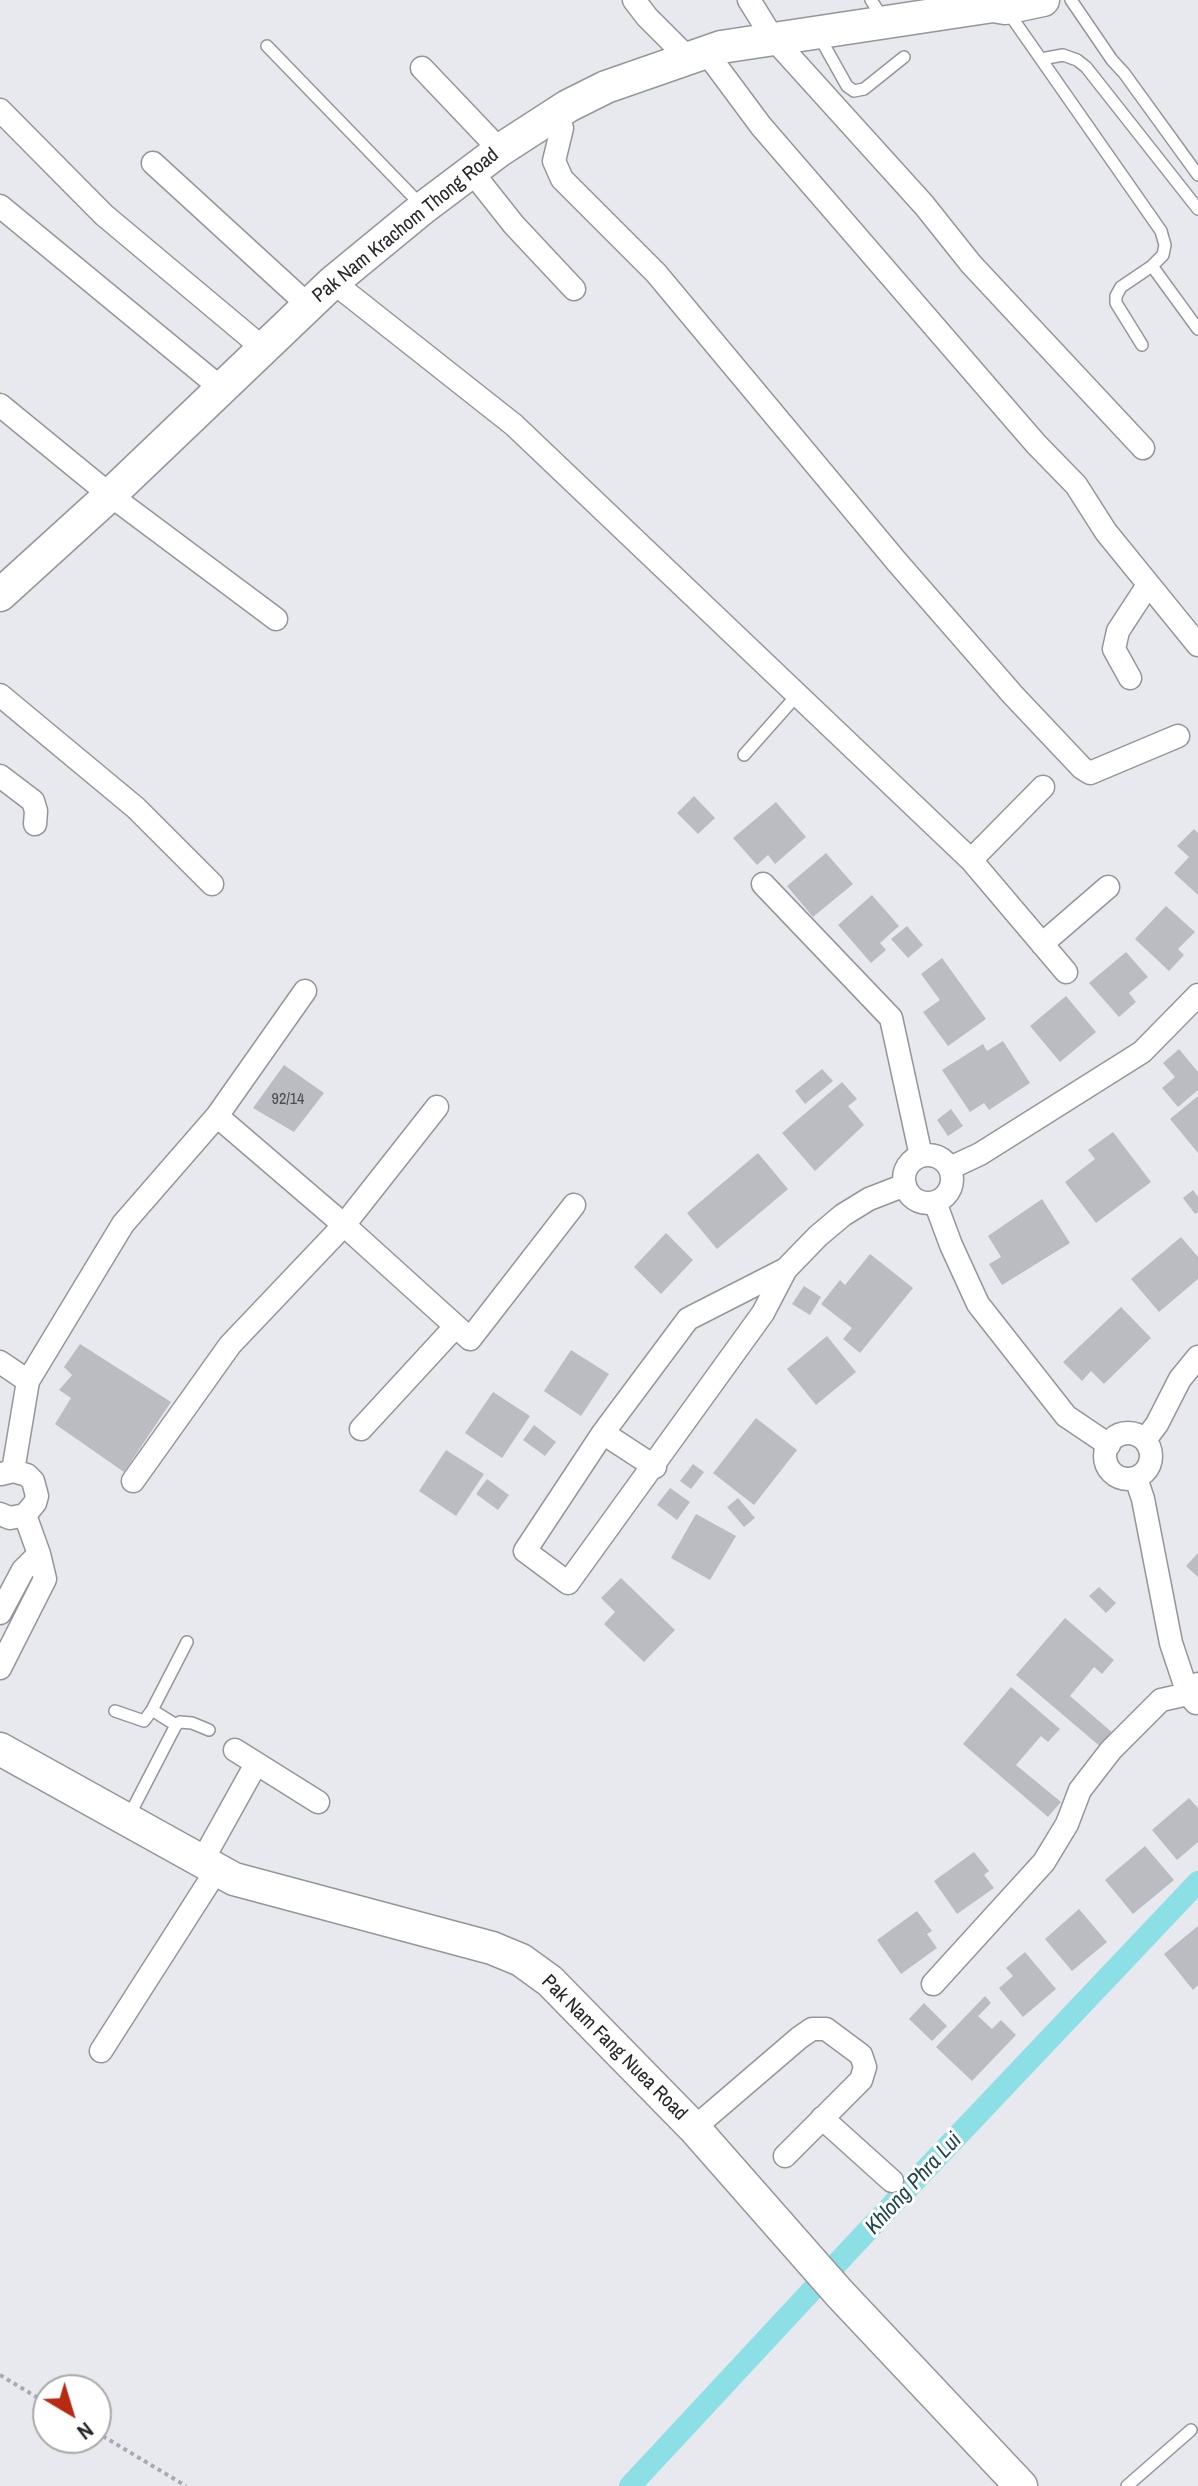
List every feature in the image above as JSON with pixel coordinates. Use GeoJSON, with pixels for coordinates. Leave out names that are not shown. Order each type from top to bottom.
{"type":"FeatureCollection","features":[{"type":"Feature","properties":{"kind":"street"},"geometry":{"type":"LineString","coordinates":[[634,0],[647,17],[697,55],[1036,444],[1076,485],[1106,532],[1198,645]]}},
{"type":"Feature","properties":{"kind":"street"},"geometry":{"type":"LineString","coordinates":[[749,0],[772,37],[924,205],[971,264],[1143,448]]}},
{"type":"Feature","properties":{"kind":"street","name":"Pak Nam Krachom Thong Road"},"geometry":{"type":"LineString","coordinates":[[0,595],[110,495],[333,282],[500,150],[568,106],[606,87],[697,55],[772,37],[816,31],[878,11],[1043,0]]}},
{"type":"Feature","properties":{"kind":"street"},"geometry":{"type":"LineString","coordinates":[[422,68],[500,150]]}},
{"type":"Feature","properties":{"kind":"street"},"geometry":{"type":"LineString","coordinates":[[0,110],[104,215],[264,349]]}},
{"type":"Feature","properties":{"kind":"street"},"geometry":{"type":"LineString","coordinates":[[556,115],[562,128],[554,161],[562,179],[656,273],[906,573],[1082,768],[1090,773],[1178,736]]}},
{"type":"Feature","properties":{"kind":"street"},"geometry":{"type":"LineString","coordinates":[[153,163],[308,305]]}},
{"type":"Feature","properties":{"kind":"street"},"geometry":{"type":"LineString","coordinates":[[472,172],[514,225],[574,289]]}},
{"type":"Feature","properties":{"kind":"street"},"geometry":{"type":"LineString","coordinates":[[0,206],[222,389]]}},
{"type":"Feature","properties":{"kind":"street"},"geometry":{"type":"LineString","coordinates":[[333,282],[514,425],[971,860],[1066,972]]}},
{"type":"Feature","properties":{"kind":"street"},"geometry":{"type":"LineString","coordinates":[[0,405],[110,495],[276,619]]}},
{"type":"Feature","properties":{"kind":"street"},"geometry":{"type":"LineString","coordinates":[[1130,678],[1114,649],[1118,631],[1148,585]]}},
{"type":"Feature","properties":{"kind":"street"},"geometry":{"type":"LineString","coordinates":[[0,695],[136,808],[212,884]]}},
{"type":"Feature","properties":{"kind":"street"},"geometry":{"type":"LineString","coordinates":[[0,776],[33,801],[35,824]]}},
{"type":"Feature","properties":{"kind":"street"},"geometry":{"type":"LineString","coordinates":[[971,860],[1043,787]]}},
{"type":"Feature","properties":{"kind":"street"},"geometry":{"type":"LineString","coordinates":[[763,884],[891,1018],[921,1156]]}},
{"type":"Feature","properties":{"kind":"street"},"geometry":{"type":"LineString","coordinates":[[1042,944],[1108,887]]}},
{"type":"Feature","properties":{"kind":"street"},"geometry":{"type":"LineString","coordinates":[[0,1514],[10,1518],[25,1515],[35,1503],[36,1488],[27,1475],[7,1473],[28,1381],[123,1224],[217,1116],[305,991]]}},
{"type":"Feature","properties":{"kind":"street"},"geometry":{"type":"LineString","coordinates":[[950,1168],[1003,1140],[1142,1052],[1198,995]]}},
{"type":"Feature","properties":{"kind":"street"},"geometry":{"type":"LineString","coordinates":[[133,1481],[230,1345],[344,1225],[437,1107]]}},
{"type":"Feature","properties":{"kind":"street"},"geometry":{"type":"LineString","coordinates":[[217,1116],[470,1339],[574,1205]]}},
{"type":"Feature","properties":{"kind":"street"},"geometry":{"type":"LineString","coordinates":[[921,1156],[939,1157],[950,1168],[951,1188],[935,1202],[920,1202],[905,1185],[906,1169],[921,1156]]}},
{"type":"Feature","properties":{"kind":"street"},"geometry":{"type":"LineString","coordinates":[[786,1269],[688,1319],[603,1433],[525,1551],[568,1583],[655,1467],[763,1313],[786,1269],[843,1215],[869,1199],[905,1185]]}},
{"type":"Feature","properties":{"kind":"street"},"geometry":{"type":"LineString","coordinates":[[935,1202],[978,1304],[1066,1416],[1109,1445]]}},
{"type":"Feature","properties":{"kind":"street"},"geometry":{"type":"LineString","coordinates":[[361,1429],[455,1327]]}},
{"type":"Feature","properties":{"kind":"street"},"geometry":{"type":"LineString","coordinates":[[1145,1440],[1157,1424],[1180,1379],[1198,1357]]}},
{"type":"Feature","properties":{"kind":"street"},"geometry":{"type":"LineString","coordinates":[[0,1362],[28,1381]]}},
{"type":"Feature","properties":{"kind":"street"},"geometry":{"type":"LineString","coordinates":[[603,1433],[655,1467]]}},
{"type":"Feature","properties":{"kind":"street"},"geometry":{"type":"LineString","coordinates":[[1131,1433],[1145,1440],[1151,1461],[1136,1478],[1121,1478],[1109,1469],[1106,1455],[1109,1445],[1124,1434],[1131,1433]]}},
{"type":"Feature","properties":{"kind":"street"},"geometry":{"type":"LineString","coordinates":[[933,1984],[1044,1862],[1067,1824],[1080,1790],[1111,1750],[1161,1700],[1195,1695],[1171,1643],[1143,1499],[1136,1478]]}},
{"type":"Feature","properties":{"kind":"street"},"geometry":{"type":"LineString","coordinates":[[0,1668],[45,1579],[25,1515]]}},
{"type":"Feature","properties":{"kind":"street"},"geometry":{"type":"LineString","coordinates":[[0,1613],[23,1570],[39,1554]]}},
{"type":"Feature","properties":{"kind":"street","name":"Pak Nam Fang Nuea Road"},"geometry":{"type":"LineString","coordinates":[[0,1749],[234,1879],[492,1948],[521,1960],[550,1981],[694,2128],[818,2270],[1021,2486]]}},
{"type":"Feature","properties":{"kind":"street"},"geometry":{"type":"LineString","coordinates":[[235,1750],[318,1802]]}},
{"type":"Feature","properties":{"kind":"street"},"geometry":{"type":"LineString","coordinates":[[101,2051],[208,1867],[256,1764]]}},
{"type":"Feature","properties":{"kind":"street"},"geometry":{"type":"LineString","coordinates":[[694,2128],[799,2038],[812,2029],[826,2029],[861,2055],[865,2067],[861,2080],[785,2156]]}},
{"type":"Feature","properties":{"kind":"street"},"geometry":{"type":"LineString","coordinates":[[822,2118],[892,2181]]}},
{"type":"Feature","properties":{"kind":"lane"},"geometry":{"type":"LineString","coordinates":[[1071,0],[1198,175]]}},
{"type":"Feature","properties":{"kind":"lane"},"geometry":{"type":"LineString","coordinates":[[996,5],[1041,59],[1161,231],[1165,245],[1163,255],[1121,287],[1116,296],[1116,303],[1142,345]]}},
{"type":"Feature","properties":{"kind":"lane"},"geometry":{"type":"LineString","coordinates":[[816,31],[847,86],[854,91],[864,89],[904,57]]}},
{"type":"Feature","properties":{"kind":"lane"},"geometry":{"type":"LineString","coordinates":[[267,46],[423,208]]}},
{"type":"Feature","properties":{"kind":"lane"},"geometry":{"type":"LineString","coordinates":[[1041,59],[1063,55],[1086,67],[1198,209]]}},
{"type":"Feature","properties":{"kind":"lane"},"geometry":{"type":"LineString","coordinates":[[1152,266],[1198,329]]}},
{"type":"Feature","properties":{"kind":"lane"},"geometry":{"type":"LineString","coordinates":[[744,755],[799,694]]}},
{"type":"Feature","properties":{"kind":"lane"},"geometry":{"type":"LineString","coordinates":[[115,1711],[144,1721],[187,1642]]}},
{"type":"Feature","properties":{"kind":"lane"},"geometry":{"type":"LineString","coordinates":[[152,1710],[176,1725]]}},
{"type":"Feature","properties":{"kind":"lane"},"geometry":{"type":"LineString","coordinates":[[127,1820],[176,1725],[180,1722],[192,1723],[209,1730]]}},
{"type":"Feature","properties":{"kind":"lane"},"geometry":{"type":"LineString","coordinates":[[1127,2486],[1191,2430]]}},
{"type":"Feature","properties":{"kind":"path"},"geometry":{"type":"LineString","coordinates":[[0,2375],[32,2394]]}},
{"type":"Feature","properties":{"kind":"path"},"geometry":{"type":"LineString","coordinates":[[112,2442],[186,2486]]}},
{"type":"Feature","properties":{"kind":"building"},"geometry":{"type":"Polygon","coordinates":[[[694,796],[715,818],[698,834],[677,813],[694,796]]]}},
{"type":"Feature","properties":{"kind":"building"},"geometry":{"type":"Polygon","coordinates":[[[776,802],[806,837],[775,864],[768,855],[757,865],[733,838],[776,802]]]}},
{"type":"Feature","properties":{"kind":"building"},"geometry":{"type":"Polygon","coordinates":[[[1194,829],[1198,833],[1198,895],[1174,873],[1189,857],[1177,846],[1194,829]]]}},
{"type":"Feature","properties":{"kind":"building"},"geometry":{"type":"Polygon","coordinates":[[[826,853],[853,884],[813,917],[787,886],[826,853]]]}},
{"type":"Feature","properties":{"kind":"building"},"geometry":{"type":"Polygon","coordinates":[[[872,895],[899,926],[880,943],[886,950],[871,963],[838,925],[872,895]]]}},
{"type":"Feature","properties":{"kind":"building"},"geometry":{"type":"Polygon","coordinates":[[[1166,906],[1195,932],[1178,949],[1184,955],[1169,971],[1135,939],[1166,906]]]}},
{"type":"Feature","properties":{"kind":"building"},"geometry":{"type":"Polygon","coordinates":[[[907,926],[923,945],[908,958],[891,939],[907,926]]]}},
{"type":"Feature","properties":{"kind":"building"},"geometry":{"type":"Polygon","coordinates":[[[1126,952],[1148,977],[1129,993],[1136,1002],[1119,1017],[1089,983],[1126,952]]]}},
{"type":"Feature","properties":{"kind":"building"},"geometry":{"type":"Polygon","coordinates":[[[942,958],[986,1019],[948,1046],[923,1012],[940,1000],[921,974],[942,958]]]}},
{"type":"Feature","properties":{"kind":"building"},"geometry":{"type":"Polygon","coordinates":[[[1066,996],[1096,1032],[1060,1062],[1030,1026],[1066,996]]]}},
{"type":"Feature","properties":{"kind":"building"},"geometry":{"type":"Polygon","coordinates":[[[1003,1041],[1030,1083],[989,1110],[984,1103],[970,1112],[942,1070],[983,1044],[987,1051],[1003,1041]]]}},
{"type":"Feature","properties":{"kind":"building"},"geometry":{"type":"Polygon","coordinates":[[[1179,1049],[1198,1072],[1198,1090],[1178,1107],[1162,1088],[1175,1077],[1163,1063],[1179,1049]]]}},
{"type":"Feature","properties":{"kind":"building"},"geometry":{"type":"Polygon","coordinates":[[[284,1065],[324,1093],[294,1132],[253,1108],[284,1065]]]}},
{"type":"Feature","properties":{"kind":"building"},"geometry":{"type":"Polygon","coordinates":[[[822,1069],[833,1081],[805,1104],[795,1091],[822,1069]]]}},
{"type":"Feature","properties":{"kind":"building"},"geometry":{"type":"Polygon","coordinates":[[[842,1082],[857,1099],[848,1106],[864,1125],[815,1171],[782,1133],[842,1082]]]}},
{"type":"Feature","properties":{"kind":"building"},"geometry":{"type":"Polygon","coordinates":[[[1198,1096],[1198,1153],[1170,1119],[1198,1096]]]}},
{"type":"Feature","properties":{"kind":"building"},"geometry":{"type":"Polygon","coordinates":[[[951,1109],[963,1126],[948,1136],[937,1120],[951,1109]]]}},
{"type":"Feature","properties":{"kind":"building"},"geometry":{"type":"Polygon","coordinates":[[[1113,1132],[1151,1182],[1096,1223],[1065,1182],[1095,1159],[1088,1150],[1113,1132]]]}},
{"type":"Feature","properties":{"kind":"building"},"geometry":{"type":"Polygon","coordinates":[[[758,1153],[788,1189],[717,1249],[687,1213],[758,1153]]]}},
{"type":"Feature","properties":{"kind":"building"},"geometry":{"type":"Polygon","coordinates":[[[1193,1190],[1198,1197],[1198,1212],[1195,1214],[1183,1198],[1193,1190]]]}},
{"type":"Feature","properties":{"kind":"building"},"geometry":{"type":"Polygon","coordinates":[[[1042,1199],[1070,1243],[1002,1285],[989,1264],[1001,1257],[988,1236],[1042,1199]]]}},
{"type":"Feature","properties":{"kind":"building"},"geometry":{"type":"Polygon","coordinates":[[[666,1233],[693,1260],[661,1294],[634,1267],[666,1233]]]}},
{"type":"Feature","properties":{"kind":"building"},"geometry":{"type":"Polygon","coordinates":[[[1181,1237],[1198,1257],[1198,1279],[1159,1312],[1131,1279],[1181,1237]]]}},
{"type":"Feature","properties":{"kind":"building"},"geometry":{"type":"Polygon","coordinates":[[[870,1254],[913,1288],[860,1353],[843,1339],[852,1328],[821,1304],[840,1280],[845,1285],[870,1254]]]}},
{"type":"Feature","properties":{"kind":"building"},"geometry":{"type":"Polygon","coordinates":[[[804,1286],[821,1297],[810,1315],[792,1304],[804,1286]]]}},
{"type":"Feature","properties":{"kind":"building"},"geometry":{"type":"Polygon","coordinates":[[[1121,1307],[1151,1338],[1104,1384],[1091,1371],[1082,1381],[1063,1362],[1121,1307]]]}},
{"type":"Feature","properties":{"kind":"building"},"geometry":{"type":"Polygon","coordinates":[[[827,1336],[856,1372],[816,1405],[787,1369],[827,1336]]]}},
{"type":"Feature","properties":{"kind":"building"},"geometry":{"type":"Polygon","coordinates":[[[80,1344],[171,1402],[124,1472],[55,1424],[71,1398],[59,1390],[72,1375],[64,1367],[80,1344]]]}},
{"type":"Feature","properties":{"kind":"building"},"geometry":{"type":"Polygon","coordinates":[[[571,1350],[609,1374],[581,1416],[544,1391],[571,1350]]]}},
{"type":"Feature","properties":{"kind":"building"},"geometry":{"type":"Polygon","coordinates":[[[493,1392],[530,1416],[502,1458],[465,1433],[493,1392]]]}},
{"type":"Feature","properties":{"kind":"building"},"geometry":{"type":"Polygon","coordinates":[[[756,1418],[797,1450],[754,1505],[713,1473],[756,1418]]]}},
{"type":"Feature","properties":{"kind":"building"},"geometry":{"type":"Polygon","coordinates":[[[534,1425],[556,1442],[545,1456],[523,1440],[534,1425]]]}},
{"type":"Feature","properties":{"kind":"building"},"geometry":{"type":"Polygon","coordinates":[[[446,1450],[484,1474],[456,1516],[419,1491],[446,1450]]]}},
{"type":"Feature","properties":{"kind":"building"},"geometry":{"type":"Polygon","coordinates":[[[693,1464],[704,1472],[691,1489],[680,1481],[693,1464]]]}},
{"type":"Feature","properties":{"kind":"building"},"geometry":{"type":"Polygon","coordinates":[[[487,1479],[509,1495],[498,1510],[476,1494],[487,1479]]]}},
{"type":"Feature","properties":{"kind":"building"},"geometry":{"type":"Polygon","coordinates":[[[670,1488],[690,1502],[677,1520],[657,1505],[670,1488]]]}},
{"type":"Feature","properties":{"kind":"building"},"geometry":{"type":"Polygon","coordinates":[[[738,1498],[755,1518],[744,1527],[727,1507],[738,1498]]]}},
{"type":"Feature","properties":{"kind":"building"},"geometry":{"type":"Polygon","coordinates":[[[696,1514],[736,1536],[710,1580],[671,1558],[696,1514]]]}},
{"type":"Feature","properties":{"kind":"building"},"geometry":{"type":"Polygon","coordinates":[[[1198,1553],[1198,1577],[1186,1566],[1198,1553]]]}},
{"type":"Feature","properties":{"kind":"building"},"geometry":{"type":"Polygon","coordinates":[[[621,1578],[675,1630],[644,1662],[604,1624],[615,1612],[601,1598],[621,1578]]]}},
{"type":"Feature","properties":{"kind":"building"},"geometry":{"type":"Polygon","coordinates":[[[1099,1587],[1116,1603],[1106,1613],[1089,1596],[1099,1587]]]}},
{"type":"Feature","properties":{"kind":"building"},"geometry":{"type":"Polygon","coordinates":[[[1065,1618],[1114,1660],[1102,1674],[1094,1667],[1070,1696],[1114,1734],[1102,1748],[1016,1675],[1065,1618]]]}},
{"type":"Feature","properties":{"kind":"building"},"geometry":{"type":"Polygon","coordinates":[[[1011,1687],[1060,1729],[1048,1742],[1041,1736],[1016,1765],[1061,1802],[1048,1817],[963,1744],[1011,1687]]]}},
{"type":"Feature","properties":{"kind":"building"},"geometry":{"type":"Polygon","coordinates":[[[1189,1798],[1198,1808],[1198,1842],[1177,1860],[1152,1830],[1189,1798]]]}},
{"type":"Feature","properties":{"kind":"building"},"geometry":{"type":"Polygon","coordinates":[[[1145,1846],[1174,1880],[1133,1914],[1105,1880],[1145,1846]]]}},
{"type":"Feature","properties":{"kind":"building"},"geometry":{"type":"Polygon","coordinates":[[[974,1852],[989,1871],[984,1875],[994,1888],[957,1914],[934,1881],[974,1852]]]}},
{"type":"Feature","properties":{"kind":"building"},"geometry":{"type":"Polygon","coordinates":[[[1079,1909],[1107,1942],[1072,1971],[1045,1939],[1079,1909]]]}},
{"type":"Feature","properties":{"kind":"building"},"geometry":{"type":"Polygon","coordinates":[[[917,1911],[932,1931],[927,1934],[937,1948],[901,1974],[877,1940],[917,1911]]]}},
{"type":"Feature","properties":{"kind":"building"},"geometry":{"type":"Polygon","coordinates":[[[1198,1926],[1198,1985],[1193,1990],[1164,1954],[1198,1926]]]}},
{"type":"Feature","properties":{"kind":"building"},"geometry":{"type":"Polygon","coordinates":[[[1025,1952],[1056,1989],[1023,2017],[999,1988],[1013,1976],[1006,1968],[1025,1952]]]}},
{"type":"Feature","properties":{"kind":"building"},"geometry":{"type":"Polygon","coordinates":[[[985,1996],[991,2003],[978,2016],[992,2029],[1001,2020],[1016,2035],[972,2081],[936,2047],[985,1996]]]}},
{"type":"Feature","properties":{"kind":"building"},"geometry":{"type":"Polygon","coordinates":[[[924,2003],[947,2026],[932,2041],[909,2019],[924,2003]]]}},
{"type":"Feature","properties":{"kind":"waterway","name":"Khlong Phra Lui"},"geometry":{"type":"LineString","coordinates":[[630,2486],[1198,1882]]}}]}
